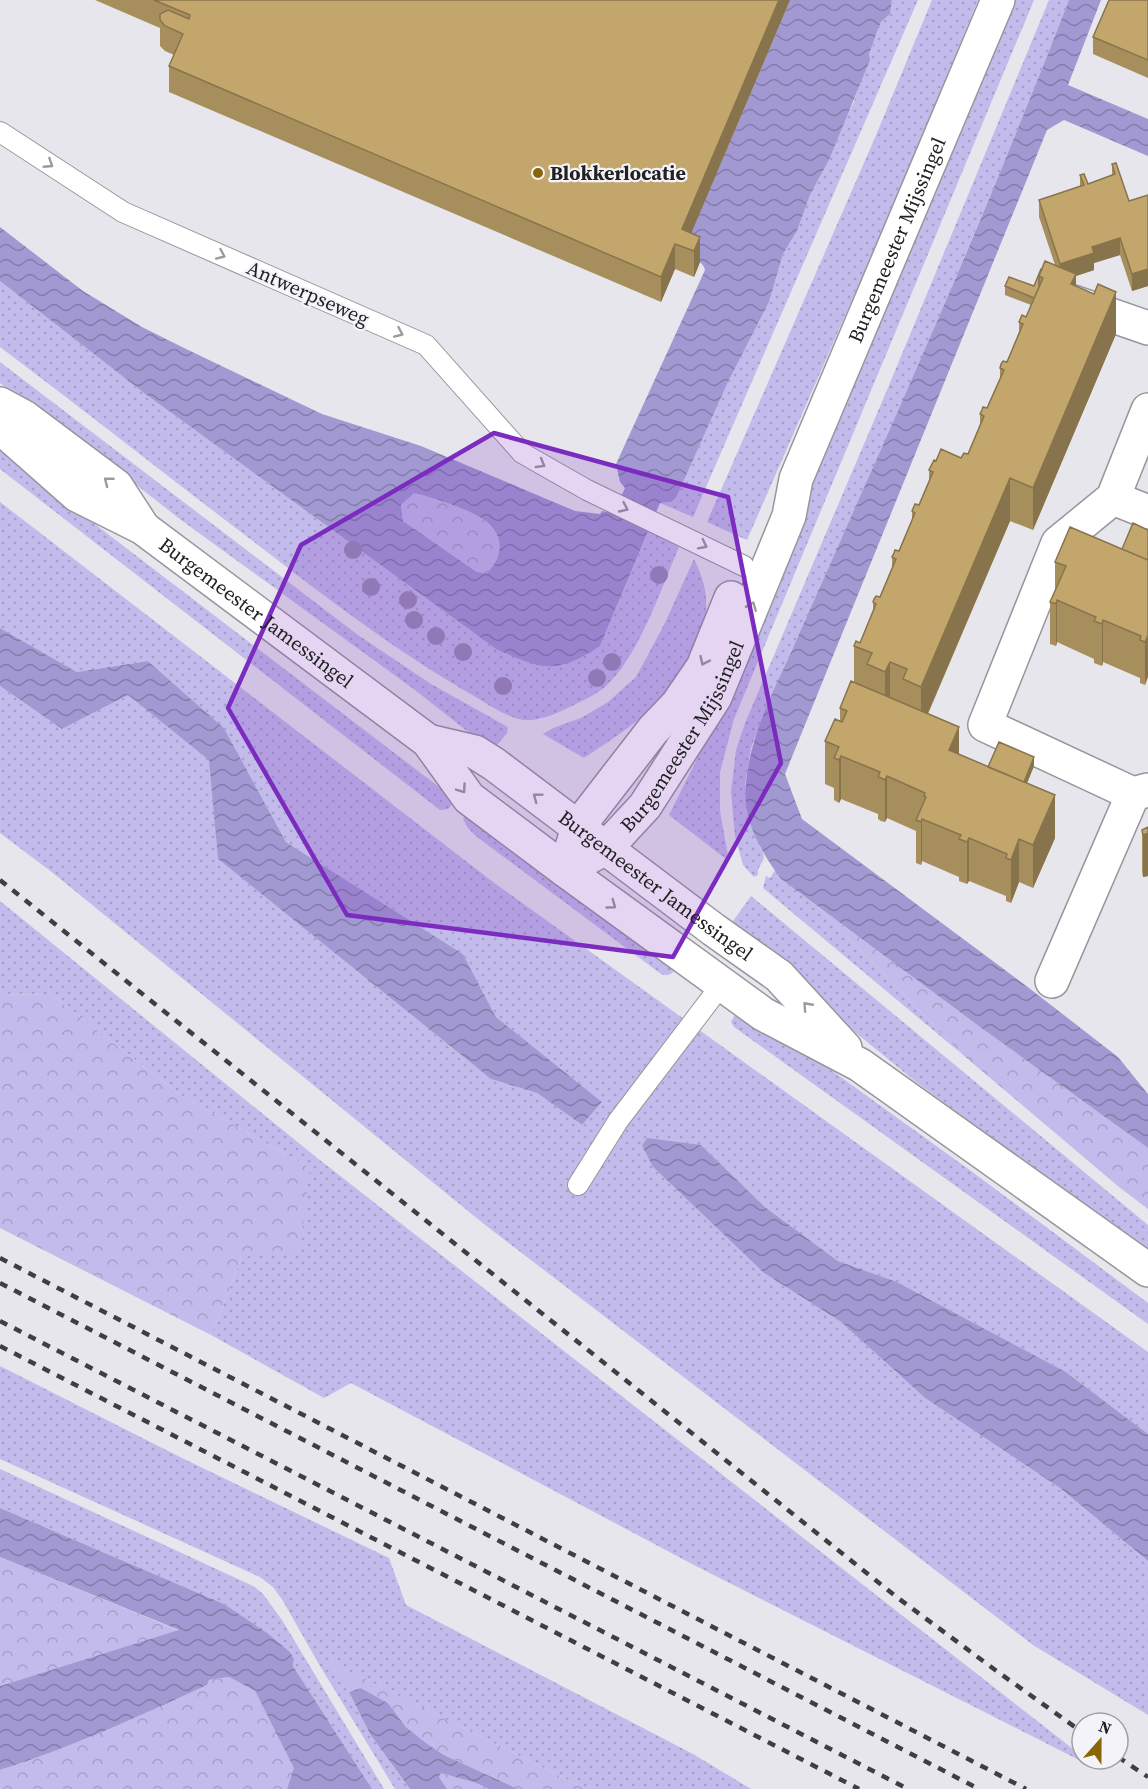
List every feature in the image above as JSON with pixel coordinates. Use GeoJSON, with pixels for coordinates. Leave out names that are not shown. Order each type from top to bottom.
{"type":"FeatureCollection","features":[{"type":"Feature","properties":{"kind":"street","name":"Burgemeester Mijssingel"},"geometry":{"type":"LineString","coordinates":[[565,870],[606,848],[645,806],[716,697],[789,516],[796,479],[998,0]]}},
{"type":"Feature","properties":{"kind":"street"},"geometry":{"type":"LineString","coordinates":[[1068,300],[1148,328]]}},
{"type":"Feature","properties":{"kind":"street","name":"Burgemeester Jamessingel"},"geometry":{"type":"LineString","coordinates":[[0,404],[24,417],[116,486],[143,528]]}},
{"type":"Feature","properties":{"kind":"street"},"geometry":{"type":"LineString","coordinates":[[1052,981],[1140,792],[985,725],[1058,543],[1113,498],[1148,410]]}},
{"type":"Feature","properties":{"kind":"street","name":"Burgemeester Jamessingel"},"geometry":{"type":"LineString","coordinates":[[0,427],[77,495],[143,528],[428,741],[469,798],[565,870],[764,1014],[860,1065],[1148,1270]]}},
{"type":"Feature","properties":{"kind":"street","name":"Burgemeester Mijssingel"},"geometry":{"type":"LineString","coordinates":[[565,870],[578,827],[653,730],[677,705],[703,667],[744,566],[771,508],[796,479]]}},
{"type":"Feature","properties":{"kind":"street"},"geometry":{"type":"LineString","coordinates":[[1113,498],[1148,512]]}},
{"type":"Feature","properties":{"kind":"street","name":"Burgemeester Jamessingel"},"geometry":{"type":"LineString","coordinates":[[428,741],[475,752],[779,976],[860,1065]]}},
{"type":"Feature","properties":{"kind":"lane","name":"Antwerpseweg"},"geometry":{"type":"LineString","coordinates":[[0,132],[123,212],[426,345],[522,453],[587,490],[744,566]]}},
{"type":"Feature","properties":{"kind":"lane"},"geometry":{"type":"LineString","coordinates":[[578,1185],[618,1121],[722,984]]}},
{"type":"Feature","properties":{"kind":"highlighted area"},"geometry":{"type":"Polygon","coordinates":[[[494,433],[728,497],[781,763],[673,957],[347,915],[228,708],[301,545],[494,433]]]}},
{"type":"Feature","properties":{"kind":"green space"},"geometry":{"type":"Polygon","coordinates":[[[892,0],[918,0],[693,517],[660,503],[671,502],[676,498],[728,382],[769,302],[783,254],[797,231],[810,195],[829,160],[853,104],[881,22],[890,14],[892,0]]]}},
{"type":"Feature","properties":{"kind":"green space"},"geometry":{"type":"Polygon","coordinates":[[[932,0],[978,0],[900,190],[747,540],[707,522],[874,140],[932,0]]]}},
{"type":"Feature","properties":{"kind":"green space"},"geometry":{"type":"Polygon","coordinates":[[[1014,0],[1034,0],[734,719],[720,772],[720,811],[728,856],[726,859],[669,815],[715,723],[759,612],[979,90],[1014,0]]]}},
{"type":"Feature","properties":{"kind":"green space"},"geometry":{"type":"Polygon","coordinates":[[[1049,0],[1069,0],[1024,115],[905,398],[783,669],[751,747],[745,785],[764,856],[758,875],[754,877],[743,865],[735,836],[731,792],[736,750],[745,723],[887,390],[1049,0]]]}},
{"type":"Feature","properties":{"kind":"green space"},"geometry":{"type":"Polygon","coordinates":[[[0,281],[144,393],[496,649],[600,646],[649,530],[679,547],[639,640],[617,674],[602,690],[564,710],[548,716],[525,720],[509,716],[487,704],[412,658],[353,617],[0,347],[0,281]]]}},
{"type":"Feature","properties":{"kind":"green space"},"geometry":{"type":"Polygon","coordinates":[[[0,362],[358,635],[431,684],[506,726],[507,733],[494,749],[481,742],[415,690],[181,520],[87,446],[0,383],[0,362]]]}},
{"type":"Feature","properties":{"kind":"green space"},"geometry":{"type":"Polygon","coordinates":[[[0,444],[62,499],[456,800],[448,809],[440,810],[0,469],[0,444]]]}},
{"type":"Feature","properties":{"kind":"green space"},"geometry":{"type":"Polygon","coordinates":[[[414,492],[464,509],[488,523],[497,536],[499,548],[496,561],[487,573],[477,572],[403,521],[401,505],[414,492]]]}},
{"type":"Feature","properties":{"kind":"green space"},"geometry":{"type":"Polygon","coordinates":[[[0,502],[493,882],[1148,1352],[1148,1434],[1066,1372],[897,1282],[838,1261],[765,1207],[701,1145],[642,1146],[654,1168],[764,1273],[841,1322],[925,1398],[1060,1488],[1148,1561],[1148,1715],[1033,1645],[484,1224],[53,873],[0,833],[0,686],[62,729],[128,695],[210,760],[218,859],[491,1079],[537,1093],[582,1125],[602,1102],[496,1017],[463,954],[286,842],[224,728],[148,661],[77,672],[0,628],[0,502]]]}},
{"type":"Feature","properties":{"kind":"green space"},"geometry":{"type":"Polygon","coordinates":[[[694,559],[702,578],[706,598],[704,625],[697,650],[684,673],[668,693],[649,712],[584,758],[543,734],[581,718],[608,702],[636,677],[664,625],[694,559]]]}},
{"type":"Feature","properties":{"kind":"green space"},"geometry":{"type":"Polygon","coordinates":[[[469,811],[677,968],[670,974],[661,974],[477,837],[463,819],[469,811]]]}},
{"type":"Feature","properties":{"kind":"green space"},"geometry":{"type":"Polygon","coordinates":[[[775,870],[781,879],[817,906],[963,1055],[763,888],[766,876],[770,878],[775,870]]]}},
{"type":"Feature","properties":{"kind":"green space"},"geometry":{"type":"Polygon","coordinates":[[[751,896],[1148,1225],[1148,1251],[916,1082],[728,928],[751,896]]]}},
{"type":"Feature","properties":{"kind":"green space"},"geometry":{"type":"Polygon","coordinates":[[[0,901],[316,1157],[1070,1747],[1070,1755],[694,1565],[351,1383],[324,1398],[211,1335],[242,1257],[310,1168],[179,1094],[52,995],[0,994],[0,901]]]}},
{"type":"Feature","properties":{"kind":"green space"},"geometry":{"type":"Polygon","coordinates":[[[817,906],[1148,1148],[1148,1209],[963,1055],[817,906]]]}},
{"type":"Feature","properties":{"kind":"green space"},"geometry":{"type":"Polygon","coordinates":[[[0,994],[52,995],[179,1094],[310,1168],[300,1251],[242,1257],[211,1335],[0,1228],[0,994]]]}},
{"type":"Feature","properties":{"kind":"green space"},"geometry":{"type":"Polygon","coordinates":[[[734,1016],[744,1017],[813,1057],[971,1171],[1148,1303],[1148,1324],[734,1027],[731,1022],[734,1016]]]}},
{"type":"Feature","properties":{"kind":"green space"},"geometry":{"type":"Polygon","coordinates":[[[0,1366],[180,1457],[389,1558],[406,1605],[693,1754],[751,1789],[586,1789],[330,1662],[349,1692],[370,1734],[410,1789],[395,1789],[273,1587],[260,1577],[0,1459],[0,1366]]]}},
{"type":"Feature","properties":{"kind":"green space"},"geometry":{"type":"Polygon","coordinates":[[[0,1469],[253,1586],[263,1594],[282,1620],[384,1789],[372,1789],[293,1666],[294,1659],[290,1652],[224,1604],[0,1508],[0,1469]]]}},
{"type":"Feature","properties":{"kind":"green space"},"geometry":{"type":"Polygon","coordinates":[[[0,1557],[180,1631],[0,1686],[0,1557]]]}},
{"type":"Feature","properties":{"kind":"green space"},"geometry":{"type":"Polygon","coordinates":[[[329,1661],[586,1789],[518,1789],[444,1755],[406,1727],[388,1703],[361,1688],[349,1692],[329,1661]]]}},
{"type":"Feature","properties":{"kind":"green space"},"geometry":{"type":"Polygon","coordinates":[[[229,1677],[255,1691],[295,1768],[287,1789],[0,1789],[0,1770],[104,1731],[206,1685],[209,1680],[229,1677]]]}},
{"type":"Feature","properties":{"kind":"green space"},"geometry":{"type":"Polygon","coordinates":[[[441,1773],[489,1789],[447,1789],[439,1777],[441,1773]]]}},
{"type":"Feature","properties":{"kind":"water"},"geometry":{"type":"Polygon","coordinates":[[[790,0],[892,0],[890,14],[881,22],[869,55],[870,60],[829,160],[810,195],[797,231],[783,254],[769,302],[728,382],[676,498],[671,502],[660,503],[600,646],[572,662],[549,666],[538,665],[496,649],[144,393],[0,281],[0,227],[83,291],[142,327],[322,414],[421,446],[575,511],[600,514],[602,511],[613,513],[625,488],[620,482],[616,464],[705,270],[699,262],[682,254],[790,0]],[[414,493],[401,505],[403,521],[477,572],[487,573],[496,561],[499,548],[497,535],[488,523],[453,505],[414,493]]]}},
{"type":"Feature","properties":{"kind":"water"},"geometry":{"type":"Polygon","coordinates":[[[1069,0],[1101,0],[1068,85],[1148,119],[1148,156],[1064,120],[1047,130],[785,774],[802,819],[1118,1057],[1148,1094],[1148,1148],[781,879],[754,834],[745,797],[748,766],[763,716],[911,382],[1069,0]]]}},
{"type":"Feature","properties":{"kind":"water"},"geometry":{"type":"Polygon","coordinates":[[[0,628],[77,672],[148,661],[224,728],[286,842],[463,954],[496,1017],[602,1102],[582,1125],[537,1093],[491,1079],[218,859],[209,760],[128,695],[62,729],[0,686],[0,628]]]}},
{"type":"Feature","properties":{"kind":"water"},"geometry":{"type":"Polygon","coordinates":[[[647,1138],[701,1145],[765,1207],[838,1261],[897,1282],[1066,1372],[1148,1434],[1148,1561],[1060,1488],[925,1398],[841,1322],[764,1273],[653,1167],[642,1146],[647,1138]]]}},
{"type":"Feature","properties":{"kind":"water"},"geometry":{"type":"Polygon","coordinates":[[[0,1508],[224,1604],[267,1633],[290,1652],[294,1659],[293,1666],[372,1789],[287,1789],[294,1768],[255,1691],[229,1677],[209,1680],[207,1685],[105,1731],[0,1770],[0,1686],[179,1630],[0,1557],[0,1508]]]}},
{"type":"Feature","properties":{"kind":"water"},"geometry":{"type":"Polygon","coordinates":[[[361,1688],[388,1703],[406,1727],[444,1755],[518,1789],[489,1789],[441,1773],[439,1777],[447,1789],[410,1789],[370,1734],[349,1692],[361,1688]]]}},
{"type":"Feature","properties":{"kind":"building","name":"Blokkerlocatie"},"geometry":{"type":"Polygon","coordinates":[[[154,0],[779,0],[682,229],[700,237],[694,251],[675,244],[661,277],[169,66],[183,34],[165,26],[160,20],[160,14],[168,10],[189,19],[190,15],[154,0]]]}},
{"type":"Feature","properties":{"kind":"building"},"geometry":{"type":"Polygon","coordinates":[[[1109,0],[1148,0],[1148,60],[1093,37],[1109,0]]]}},
{"type":"Feature","properties":{"kind":"building"},"geometry":{"type":"Polygon","coordinates":[[[1116,163],[1129,201],[1148,195],[1148,269],[1132,274],[1120,238],[1092,247],[1094,253],[1060,264],[1039,200],[1084,185],[1080,175],[1084,174],[1088,184],[1115,174],[1112,164],[1116,163]]]}},
{"type":"Feature","properties":{"kind":"building"},"geometry":{"type":"Polygon","coordinates":[[[1045,261],[1076,274],[1071,284],[1094,294],[1098,284],[1116,292],[1033,488],[1010,478],[921,687],[903,679],[907,669],[890,662],[885,672],[867,664],[872,653],[854,646],[856,641],[860,643],[876,604],[873,602],[874,599],[876,596],[880,597],[896,559],[892,557],[895,550],[899,551],[915,513],[912,511],[915,504],[919,505],[933,472],[929,470],[934,460],[936,461],[941,449],[961,458],[964,453],[968,454],[984,416],[980,414],[983,407],[987,408],[1004,370],[1000,368],[1001,364],[1003,361],[1007,362],[1023,324],[1019,322],[1022,315],[1026,317],[1043,278],[1039,276],[1045,261]]]}},
{"type":"Feature","properties":{"kind":"building"},"geometry":{"type":"Polygon","coordinates":[[[1041,269],[1039,287],[1034,298],[1005,286],[1009,277],[1034,286],[1041,269]]]}},
{"type":"Feature","properties":{"kind":"building"},"geometry":{"type":"Polygon","coordinates":[[[1133,523],[1148,530],[1148,560],[1122,549],[1133,523]]]}},
{"type":"Feature","properties":{"kind":"building"},"geometry":{"type":"Polygon","coordinates":[[[1070,527],[1148,560],[1148,635],[1145,642],[1140,640],[1141,636],[1103,620],[1102,624],[1094,621],[1096,617],[1057,600],[1056,604],[1050,602],[1066,566],[1055,562],[1070,527]]]}},
{"type":"Feature","properties":{"kind":"building"},"geometry":{"type":"Polygon","coordinates":[[[851,681],[959,727],[949,750],[1055,795],[1033,845],[1019,839],[1011,860],[1006,858],[1007,854],[969,838],[967,842],[959,839],[961,835],[922,819],[921,822],[916,820],[926,797],[925,793],[887,776],[885,780],[878,777],[880,772],[841,756],[839,760],[834,758],[839,747],[825,741],[835,719],[842,722],[847,711],[840,708],[851,681]]]}},
{"type":"Feature","properties":{"kind":"building"},"geometry":{"type":"Polygon","coordinates":[[[999,742],[1034,757],[1024,782],[988,767],[999,742]]]}},
{"type":"Feature","properties":{"kind":"building"},"geometry":{"type":"Polygon","coordinates":[[[1148,827],[1148,833],[1143,835],[1142,830],[1148,827]]]}},
{"type":"Feature","properties":{"kind":"railway"},"geometry":{"type":"LineString","coordinates":[[0,880],[898,1598],[1070,1723]]}},
{"type":"Feature","properties":{"kind":"railway"},"geometry":{"type":"LineString","coordinates":[[0,1258],[1026,1789]]}},
{"type":"Feature","properties":{"kind":"railway"},"geometry":{"type":"LineString","coordinates":[[0,1283],[979,1789]]}},
{"type":"Feature","properties":{"kind":"railway"},"geometry":{"type":"LineString","coordinates":[[0,1321],[908,1789]]}},
{"type":"Feature","properties":{"kind":"railway"},"geometry":{"type":"LineString","coordinates":[[0,1346],[859,1789]]}},
{"type":"Feature","properties":{"kind":"railway"},"geometry":{"type":"LineString","coordinates":[[1130,1765],[1148,1777]]}},
{"type":"Feature","properties":{"kind":"place","name":"Blokkerlocatie"},"geometry":{"type":"Point","coordinates":[538,173]}}]}
